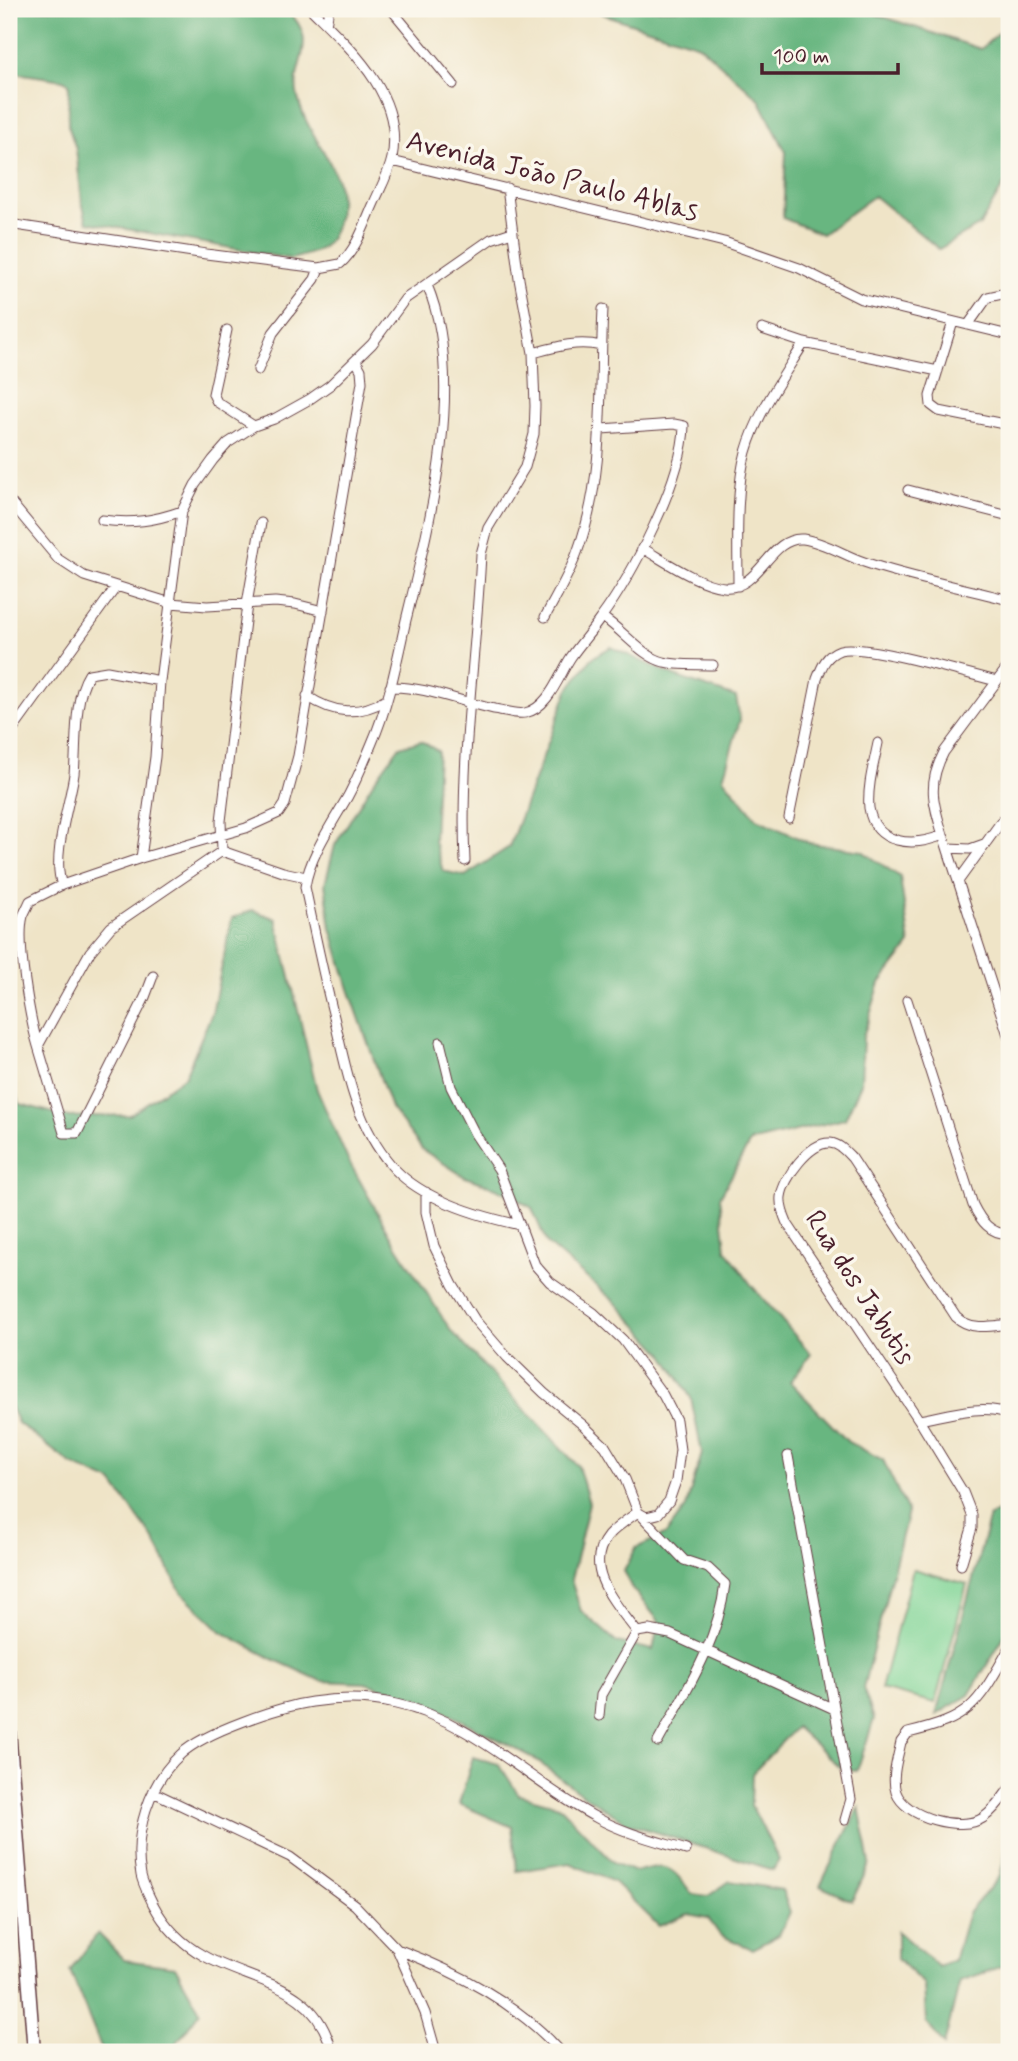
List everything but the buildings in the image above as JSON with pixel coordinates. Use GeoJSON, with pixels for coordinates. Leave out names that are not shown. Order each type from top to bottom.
{"type":"FeatureCollection","features":[{"type":"Feature","properties":{"kind":"highway"},"geometry":{"type":"LineString","coordinates":[[9,1728],[34,2052]]}},
{"type":"Feature","properties":{"kind":"street"},"geometry":{"type":"LineString","coordinates":[[311,9],[365,65],[389,106],[395,139],[392,161]]}},
{"type":"Feature","properties":{"kind":"street"},"geometry":{"type":"LineString","coordinates":[[326,24],[329,9]]}},
{"type":"Feature","properties":{"kind":"street"},"geometry":{"type":"LineString","coordinates":[[391,9],[453,84]]}},
{"type":"Feature","properties":{"kind":"street","name":"Avenida João Paulo Ablas"},"geometry":{"type":"LineString","coordinates":[[319,268],[340,264],[347,258],[392,161],[724,242],[767,255],[861,299],[1009,335]]}},
{"type":"Feature","properties":{"kind":"street"},"geometry":{"type":"LineString","coordinates":[[465,862],[463,807],[481,554],[488,528],[525,467],[534,434],[533,353],[507,188]]}},
{"type":"Feature","properties":{"kind":"street"},"geometry":{"type":"LineString","coordinates":[[9,224],[319,268],[315,279],[273,333],[258,370]]}},
{"type":"Feature","properties":{"kind":"street"},"geometry":{"type":"LineString","coordinates":[[141,858],[182,511],[195,485],[228,443],[254,426],[274,419],[310,399],[356,361],[405,299],[491,239],[512,232]]}},
{"type":"Feature","properties":{"kind":"street"},"geometry":{"type":"LineString","coordinates":[[427,285],[436,306],[443,348],[443,428],[422,553],[390,687],[374,740],[306,877],[305,887],[350,1089],[371,1138],[393,1167],[426,1192],[470,1212],[520,1225]]}},
{"type":"Feature","properties":{"kind":"street"},"geometry":{"type":"LineString","coordinates":[[968,325],[988,297],[1009,295]]}},
{"type":"Feature","properties":{"kind":"street"},"geometry":{"type":"LineString","coordinates":[[545,617],[567,578],[579,548],[592,487],[601,429],[603,309]]}},
{"type":"Feature","properties":{"kind":"street"},"geometry":{"type":"LineString","coordinates":[[953,322],[930,396],[931,405],[935,409],[1009,425]]}},
{"type":"Feature","properties":{"kind":"street"},"geometry":{"type":"LineString","coordinates":[[762,329],[804,343],[938,371]]}},
{"type":"Feature","properties":{"kind":"street"},"geometry":{"type":"LineString","coordinates":[[227,330],[213,394],[217,402],[254,426]]}},
{"type":"Feature","properties":{"kind":"street"},"geometry":{"type":"LineString","coordinates":[[533,353],[562,345],[590,343],[601,346]]}},
{"type":"Feature","properties":{"kind":"street"},"geometry":{"type":"LineString","coordinates":[[738,586],[738,511],[745,453],[767,404],[804,343]]}},
{"type":"Feature","properties":{"kind":"street"},"geometry":{"type":"LineString","coordinates":[[153,976],[77,1133],[64,1133],[32,1025],[25,970],[23,916],[30,901],[62,885],[141,858],[246,828],[279,813],[285,804],[298,756],[362,382],[361,370],[356,361]]}},
{"type":"Feature","properties":{"kind":"street"},"geometry":{"type":"LineString","coordinates":[[390,687],[403,686],[469,704],[525,713],[538,706],[553,691],[567,664],[602,617],[642,548],[680,462],[684,426],[658,424],[601,429]]}},
{"type":"Feature","properties":{"kind":"street"},"geometry":{"type":"LineString","coordinates":[[908,490],[1009,516]]}},
{"type":"Feature","properties":{"kind":"street"},"geometry":{"type":"LineString","coordinates":[[9,500],[58,559],[84,576],[171,603],[207,606],[295,604],[323,611]]}},
{"type":"Feature","properties":{"kind":"street"},"geometry":{"type":"LineString","coordinates":[[102,520],[143,523],[182,511]]}},
{"type":"Feature","properties":{"kind":"street"},"geometry":{"type":"LineString","coordinates":[[222,852],[220,821],[247,604],[261,523]]}},
{"type":"Feature","properties":{"kind":"street"},"geometry":{"type":"LineString","coordinates":[[642,548],[704,582],[724,587],[738,586],[755,575],[772,554],[790,541],[803,539],[865,562],[1009,600]]}},
{"type":"Feature","properties":{"kind":"street"},"geometry":{"type":"LineString","coordinates":[[9,735],[116,587]]}},
{"type":"Feature","properties":{"kind":"street"},"geometry":{"type":"LineString","coordinates":[[602,617],[617,626],[650,656],[664,663],[713,665]]}},
{"type":"Feature","properties":{"kind":"street"},"geometry":{"type":"LineString","coordinates":[[789,818],[817,679],[823,664],[839,650],[865,650],[997,681]]}},
{"type":"Feature","properties":{"kind":"street"},"geometry":{"type":"LineString","coordinates":[[1009,665],[953,738],[936,767],[933,792],[934,809],[1009,1038]]}},
{"type":"Feature","properties":{"kind":"street"},"geometry":{"type":"LineString","coordinates":[[62,885],[58,876],[74,773],[74,748],[83,684],[89,674],[107,671],[160,681]]}},
{"type":"Feature","properties":{"kind":"street"},"geometry":{"type":"LineString","coordinates":[[307,696],[324,707],[353,711],[370,709],[386,700]]}},
{"type":"Feature","properties":{"kind":"street"},"geometry":{"type":"LineString","coordinates":[[878,743],[869,797],[871,816],[876,826],[889,837],[906,843],[930,841],[943,835]]}},
{"type":"Feature","properties":{"kind":"street"},"geometry":{"type":"LineString","coordinates":[[959,880],[1009,811]]}},
{"type":"Feature","properties":{"kind":"street"},"geometry":{"type":"LineString","coordinates":[[948,848],[970,849],[984,844]]}},
{"type":"Feature","properties":{"kind":"street"},"geometry":{"type":"LineString","coordinates":[[222,852],[306,877]]}},
{"type":"Feature","properties":{"kind":"street"},"geometry":{"type":"LineString","coordinates":[[38,1046],[90,952],[111,927],[222,852]]}},
{"type":"Feature","properties":{"kind":"street"},"geometry":{"type":"LineString","coordinates":[[907,1000],[973,1205],[988,1228],[993,1232],[1009,1234]]}},
{"type":"Feature","properties":{"kind":"street"},"geometry":{"type":"LineString","coordinates":[[440,1042],[451,1087],[475,1134],[499,1170],[535,1265],[550,1282],[594,1313],[623,1340],[663,1395],[676,1420],[680,1450],[677,1481],[669,1501],[658,1514],[646,1517],[638,1512]]}},
{"type":"Feature","properties":{"kind":"street","name":"Rua dos Jabutis"},"geometry":{"type":"LineString","coordinates":[[961,1565],[972,1528],[970,1506],[919,1420],[783,1213],[781,1198],[790,1173],[819,1145],[828,1143],[842,1148],[852,1158],[956,1317],[975,1327],[1009,1324]]}},
{"type":"Feature","properties":{"kind":"street"},"geometry":{"type":"LineString","coordinates":[[426,1192],[426,1212],[434,1246],[475,1320],[544,1394],[605,1446],[625,1479],[638,1512],[684,1560],[708,1568],[725,1584],[722,1609],[708,1651],[658,1742]]}},
{"type":"Feature","properties":{"kind":"street"},"geometry":{"type":"LineString","coordinates":[[919,1420],[979,1410],[1000,1410],[1009,1414]]}},
{"type":"Feature","properties":{"kind":"street"},"geometry":{"type":"LineString","coordinates":[[788,1456],[851,1799],[845,1820]]}},
{"type":"Feature","properties":{"kind":"street"},"geometry":{"type":"LineString","coordinates":[[637,1632],[607,1592],[599,1572],[599,1553],[607,1537],[638,1512]]}},
{"type":"Feature","properties":{"kind":"street"},"geometry":{"type":"LineString","coordinates":[[637,1632],[649,1630],[670,1634],[834,1709]]}},
{"type":"Feature","properties":{"kind":"street"},"geometry":{"type":"LineString","coordinates":[[599,1716],[601,1695],[637,1632]]}},
{"type":"Feature","properties":{"kind":"street"},"geometry":{"type":"LineString","coordinates":[[1009,1649],[967,1712],[943,1725],[908,1733],[904,1737],[895,1775],[896,1793],[905,1806],[925,1816],[960,1825],[983,1818],[1009,1789]]}},
{"type":"Feature","properties":{"kind":"street"},"geometry":{"type":"LineString","coordinates":[[332,2052],[322,2023],[295,1996],[276,1985],[205,1956],[186,1944],[169,1928],[141,1876],[139,1847],[143,1818],[153,1793],[165,1772],[181,1754],[203,1739],[246,1721],[309,1702],[340,1699],[396,1704],[424,1712],[458,1729],[521,1767],[599,1820],[686,1850]]}},
{"type":"Feature","properties":{"kind":"street"},"geometry":{"type":"LineString","coordinates":[[153,1793],[290,1857],[355,1905],[397,1949],[425,2013],[436,2052]]}},
{"type":"Feature","properties":{"kind":"street"},"geometry":{"type":"LineString","coordinates":[[397,1949],[428,1961],[485,1991],[521,2015],[561,2052]]}},
{"type":"Feature","properties":{"kind":"green space"},"geometry":{"type":"Polygon","coordinates":[[[9,9],[286,9],[297,21],[304,42],[297,81],[302,110],[339,186],[337,222],[330,239],[321,249],[291,259],[87,222],[76,149],[68,125],[69,83],[9,72],[9,9]]]}},
{"type":"Feature","properties":{"kind":"green space"},"geometry":{"type":"Polygon","coordinates":[[[593,9],[860,9],[981,49],[1009,23],[1009,176],[980,225],[939,249],[874,196],[822,234],[783,218],[786,152],[759,99],[699,45],[593,9]]]}},
{"type":"Feature","properties":{"kind":"green space"},"geometry":{"type":"Polygon","coordinates":[[[611,647],[674,676],[736,697],[740,720],[723,778],[757,819],[809,843],[862,851],[900,877],[910,944],[880,983],[863,1037],[861,1084],[845,1119],[750,1142],[720,1197],[726,1249],[752,1286],[811,1354],[790,1382],[848,1442],[883,1460],[908,1512],[863,1688],[874,1719],[857,1771],[843,1770],[796,1727],[752,1774],[751,1805],[779,1860],[773,1870],[627,1823],[532,1757],[420,1699],[365,1683],[321,1681],[222,1632],[181,1592],[153,1538],[112,1482],[71,1464],[18,1423],[9,1404],[9,1079],[20,1104],[69,1117],[130,1115],[185,1076],[212,1013],[232,918],[253,910],[276,919],[317,1090],[347,1158],[393,1240],[451,1331],[578,1466],[589,1503],[571,1580],[581,1611],[617,1642],[653,1650],[659,1621],[631,1587],[624,1571],[636,1548],[666,1534],[686,1507],[702,1453],[691,1398],[663,1353],[614,1301],[547,1244],[532,1208],[496,1188],[465,1177],[423,1150],[391,1108],[349,989],[331,928],[325,884],[335,845],[372,784],[399,747],[421,741],[438,751],[434,841],[443,871],[465,876],[509,847],[568,690],[592,658],[611,647]]]}},
{"type":"Feature","properties":{"kind":"green space"},"geometry":{"type":"Polygon","coordinates":[[[1009,1506],[1009,1622],[1003,1638],[969,1695],[936,1715],[990,1516],[1009,1506]]]}},
{"type":"Feature","properties":{"kind":"green space"},"geometry":{"type":"Polygon","coordinates":[[[913,1569],[967,1584],[935,1703],[881,1689],[913,1569]]]}},
{"type":"Feature","properties":{"kind":"green space"},"geometry":{"type":"Polygon","coordinates":[[[473,1757],[499,1764],[519,1795],[559,1806],[614,1863],[635,1872],[655,1867],[668,1869],[680,1878],[692,1894],[708,1896],[730,1881],[782,1890],[790,1912],[779,1935],[752,1949],[720,1935],[708,1918],[688,1914],[659,1926],[614,1882],[570,1863],[517,1871],[512,1827],[459,1804],[473,1757]]]}},
{"type":"Feature","properties":{"kind":"green space"},"geometry":{"type":"Polygon","coordinates":[[[859,1807],[870,1863],[852,1901],[820,1886],[859,1807]]]}},
{"type":"Feature","properties":{"kind":"green space"},"geometry":{"type":"Polygon","coordinates":[[[1009,1837],[1009,1964],[960,1981],[944,2045],[926,2022],[924,1984],[897,1959],[897,1931],[939,1967],[954,1960],[968,1913],[1000,1876],[1009,1837]]]}},
{"type":"Feature","properties":{"kind":"green space"},"geometry":{"type":"Polygon","coordinates":[[[98,1933],[124,1960],[175,1967],[200,2011],[170,2052],[103,2052],[70,1971],[98,1933]]]}}]}
